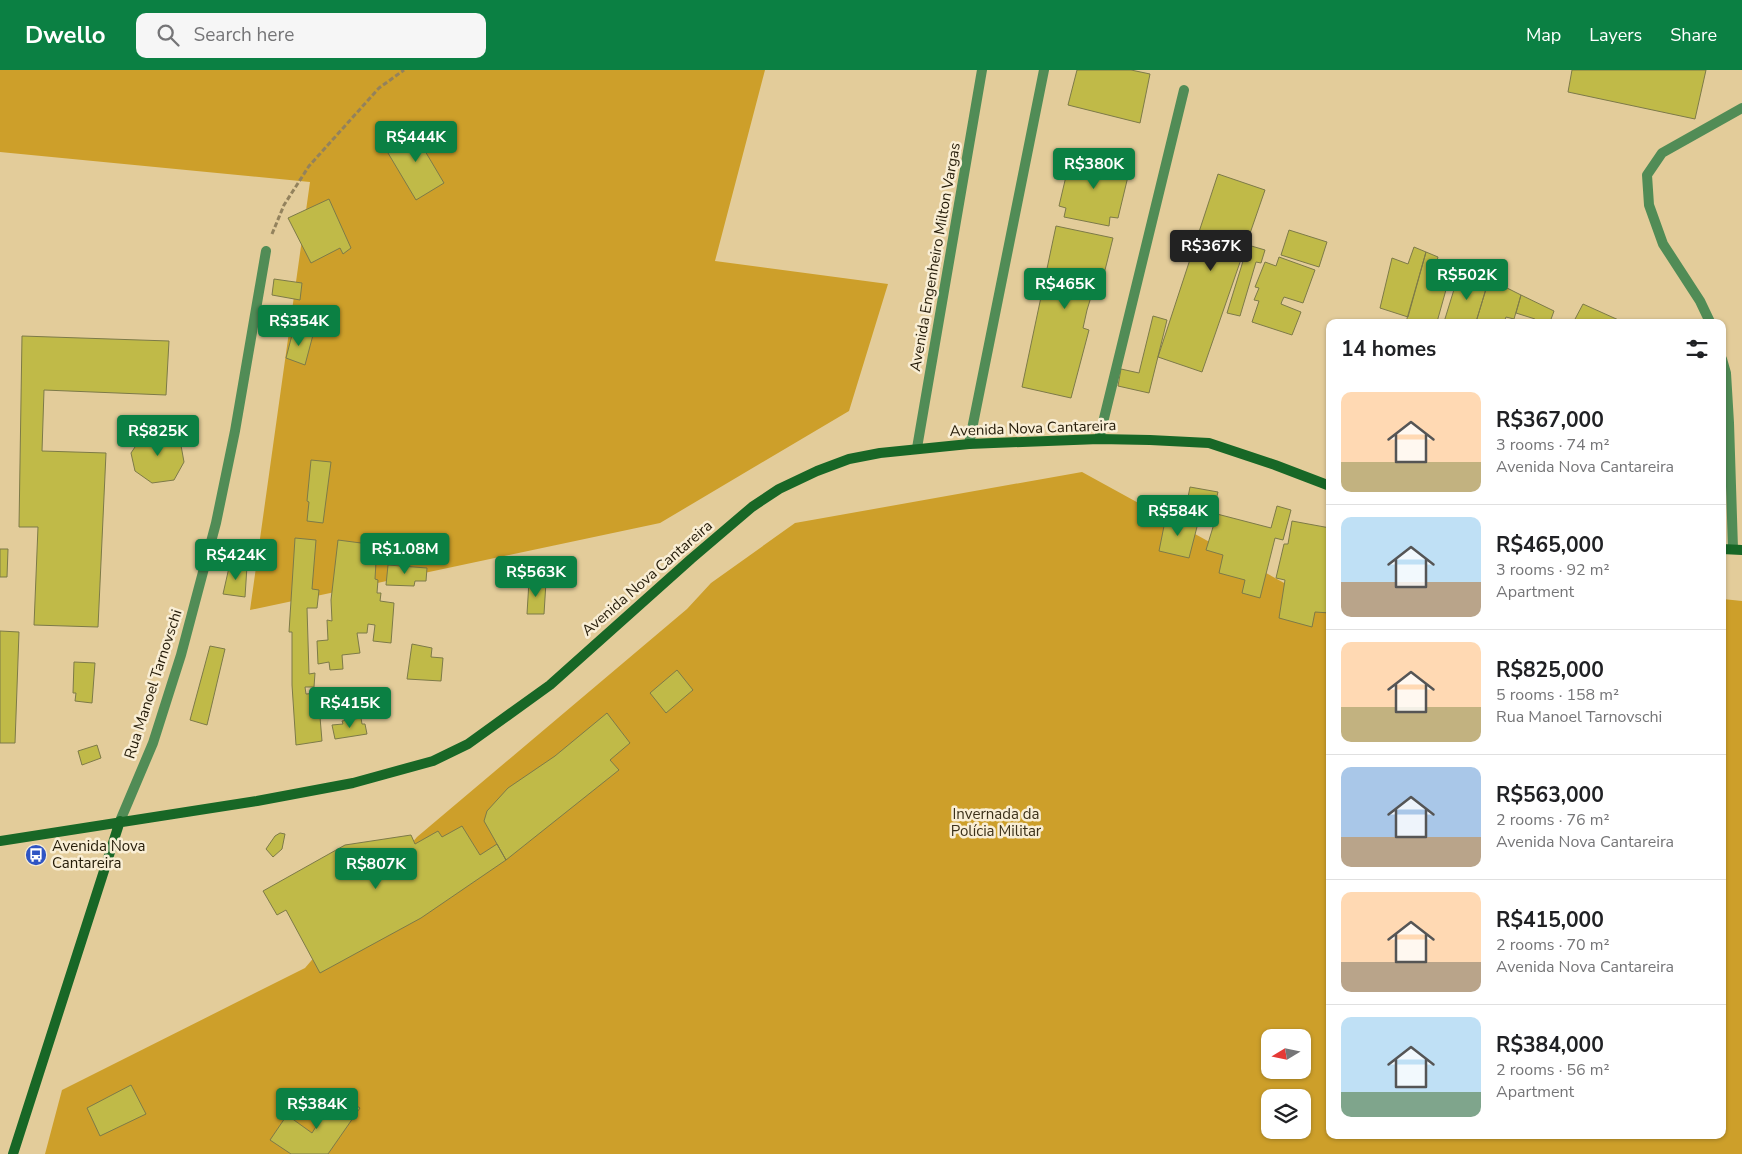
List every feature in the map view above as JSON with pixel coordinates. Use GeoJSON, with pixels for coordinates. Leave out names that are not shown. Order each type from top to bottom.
{"type":"FeatureCollection","features":[{"type":"Feature","properties":{"kind":"main road","name":"Avenida Nova Cantareira"},"geometry":{"type":"LineString","coordinates":[[0,841],[257,801],[343,785],[433,761],[468,744],[550,685],[752,507],[780,488],[818,470],[849,459],[917,448],[969,444],[1099,439],[1208,443],[1326,484]]}},
{"type":"Feature","properties":{"kind":"main road"},"geometry":{"type":"LineString","coordinates":[[13,1154],[120,821]]}},
{"type":"Feature","properties":{"kind":"street","name":"Avenida Engenheiro Milton Vargas"},"geometry":{"type":"LineString","coordinates":[[917,448],[982,70]]}},
{"type":"Feature","properties":{"kind":"street"},"geometry":{"type":"LineString","coordinates":[[969,444],[1044,70]]}},
{"type":"Feature","properties":{"kind":"street"},"geometry":{"type":"LineString","coordinates":[[1099,439],[1184,90]]}},
{"type":"Feature","properties":{"kind":"street"},"geometry":{"type":"LineString","coordinates":[[1709,319],[1700,301],[1662,244],[1649,205],[1648,175],[1662,153],[1742,108]]}},
{"type":"Feature","properties":{"kind":"street","name":"Rua Manoel Tarnovschi"},"geometry":{"type":"LineString","coordinates":[[120,821],[153,743],[181,655],[216,523],[235,431],[266,251]]}},
{"type":"Feature","properties":{"kind":"street"},"geometry":{"type":"LineString","coordinates":[[1726,373],[1730,423],[1732,550]]}},
{"type":"Feature","properties":{"kind":"path"},"geometry":{"type":"LineString","coordinates":[[266,251],[284,205],[309,166],[379,88],[404,70]]}},
{"type":"Feature","properties":{"kind":"green space"},"geometry":{"type":"Polygon","coordinates":[[[0,70],[765,70],[715,261],[888,284],[849,411],[660,523],[250,610],[310,182],[0,152],[0,70]]]}},
{"type":"Feature","properties":{"kind":"green space","name":"Invernada da Polícia Militar"},"geometry":{"type":"Polygon","coordinates":[[[1082,472],[1317,601],[1326,602],[1326,1139],[1726,1139],[1726,599],[1742,601],[1742,1154],[45,1154],[62,1090],[305,968],[417,837],[687,609],[711,583],[795,523],[1082,472]]]}},
{"type":"Feature","properties":{"kind":"building"},"geometry":{"type":"Polygon","coordinates":[[[1077,70],[1131,70],[1150,74],[1140,123],[1068,105],[1077,70]]]}},
{"type":"Feature","properties":{"kind":"building"},"geometry":{"type":"Polygon","coordinates":[[[1572,70],[1706,70],[1695,119],[1568,92],[1572,70]]]}},
{"type":"Feature","properties":{"kind":"building"},"geometry":{"type":"Polygon","coordinates":[[[428,127],[437,143],[425,151],[444,183],[416,200],[385,148],[428,127]]]}},
{"type":"Feature","properties":{"kind":"building"},"geometry":{"type":"Polygon","coordinates":[[[1071,155],[1130,168],[1118,218],[1110,217],[1109,226],[1064,217],[1066,208],[1059,206],[1071,155]]]}},
{"type":"Feature","properties":{"kind":"building"},"geometry":{"type":"Polygon","coordinates":[[[1218,174],[1265,190],[1202,372],[1158,357],[1218,174]]]}},
{"type":"Feature","properties":{"kind":"building"},"geometry":{"type":"Polygon","coordinates":[[[329,199],[351,248],[343,254],[340,248],[311,263],[288,218],[329,199]]]}},
{"type":"Feature","properties":{"kind":"building"},"geometry":{"type":"Polygon","coordinates":[[[1056,226],[1113,238],[1101,286],[1095,284],[1087,310],[1083,328],[1089,330],[1071,398],[1022,387],[1056,226]]]}},
{"type":"Feature","properties":{"kind":"building"},"geometry":{"type":"Polygon","coordinates":[[[1289,230],[1327,242],[1319,267],[1281,255],[1289,230]]]}},
{"type":"Feature","properties":{"kind":"building"},"geometry":{"type":"Polygon","coordinates":[[[1248,245],[1265,250],[1261,263],[1256,262],[1240,316],[1227,313],[1248,245]]]}},
{"type":"Feature","properties":{"kind":"building"},"geometry":{"type":"Polygon","coordinates":[[[1414,247],[1426,252],[1408,317],[1380,308],[1392,258],[1408,264],[1414,247]]]}},
{"type":"Feature","properties":{"kind":"building"},"geometry":{"type":"Polygon","coordinates":[[[1426,252],[1438,257],[1433,275],[1449,279],[1438,319],[1407,319],[1426,252]]]}},
{"type":"Feature","properties":{"kind":"building"},"geometry":{"type":"Polygon","coordinates":[[[1279,257],[1315,270],[1303,303],[1284,297],[1282,301],[1281,304],[1301,312],[1292,335],[1252,322],[1259,301],[1254,300],[1259,288],[1255,287],[1265,262],[1276,266],[1279,257]]]}},
{"type":"Feature","properties":{"kind":"building"},"geometry":{"type":"Polygon","coordinates":[[[1476,273],[1489,279],[1477,319],[1445,319],[1456,283],[1472,288],[1476,273]]]}},
{"type":"Feature","properties":{"kind":"building"},"geometry":{"type":"Polygon","coordinates":[[[274,279],[302,283],[300,300],[272,295],[274,279]]]}},
{"type":"Feature","properties":{"kind":"building"},"geometry":{"type":"Polygon","coordinates":[[[1489,279],[1521,295],[1514,319],[1506,317],[1505,319],[1477,319],[1489,279]]]}},
{"type":"Feature","properties":{"kind":"building"},"geometry":{"type":"Polygon","coordinates":[[[1521,295],[1554,311],[1551,319],[1535,319],[1516,313],[1521,295]]]}},
{"type":"Feature","properties":{"kind":"building"},"geometry":{"type":"Polygon","coordinates":[[[1583,304],[1616,319],[1575,319],[1583,304]]]}},
{"type":"Feature","properties":{"kind":"building"},"geometry":{"type":"Polygon","coordinates":[[[1153,316],[1167,320],[1149,393],[1118,386],[1121,369],[1139,373],[1153,316]]]}},
{"type":"Feature","properties":{"kind":"building"},"geometry":{"type":"Polygon","coordinates":[[[293,331],[313,335],[305,365],[286,358],[293,331]]]}},
{"type":"Feature","properties":{"kind":"building"},"geometry":{"type":"Polygon","coordinates":[[[22,336],[169,341],[166,395],[44,390],[42,451],[106,453],[98,627],[34,625],[38,527],[19,527],[22,336]]]}},
{"type":"Feature","properties":{"kind":"building"},"geometry":{"type":"Polygon","coordinates":[[[162,431],[180,440],[184,462],[174,480],[152,483],[135,471],[131,453],[143,435],[162,431]]]}},
{"type":"Feature","properties":{"kind":"building"},"geometry":{"type":"Polygon","coordinates":[[[311,460],[331,462],[323,523],[307,521],[311,460]]]}},
{"type":"Feature","properties":{"kind":"building"},"geometry":{"type":"Polygon","coordinates":[[[1190,487],[1218,492],[1211,519],[1185,513],[1190,487]]]}},
{"type":"Feature","properties":{"kind":"building"},"geometry":{"type":"Polygon","coordinates":[[[1277,506],[1291,510],[1283,540],[1275,538],[1260,598],[1242,593],[1245,580],[1219,573],[1223,555],[1206,550],[1217,514],[1271,528],[1277,506]]]}},
{"type":"Feature","properties":{"kind":"building"},"geometry":{"type":"Polygon","coordinates":[[[1166,516],[1198,523],[1189,558],[1159,551],[1166,516]]]}},
{"type":"Feature","properties":{"kind":"building"},"geometry":{"type":"Polygon","coordinates":[[[1292,521],[1326,527],[1326,613],[1315,612],[1312,627],[1279,618],[1285,580],[1276,578],[1284,544],[1288,544],[1292,521]]]}},
{"type":"Feature","properties":{"kind":"building"},"geometry":{"type":"Polygon","coordinates":[[[295,538],[316,540],[312,589],[319,590],[317,608],[307,608],[309,674],[315,673],[314,687],[305,687],[306,694],[318,693],[322,741],[296,745],[292,685],[292,632],[289,632],[295,538]]]}},
{"type":"Feature","properties":{"kind":"building"},"geometry":{"type":"Polygon","coordinates":[[[338,540],[384,546],[383,563],[376,562],[375,579],[378,580],[377,593],[381,593],[380,601],[394,603],[391,643],[373,641],[375,625],[368,624],[367,633],[357,633],[360,653],[342,655],[343,669],[330,670],[329,662],[318,664],[317,641],[328,640],[327,620],[332,621],[331,600],[338,540]]]}},
{"type":"Feature","properties":{"kind":"building"},"geometry":{"type":"Polygon","coordinates":[[[0,549],[8,549],[7,577],[0,577],[0,549]]]}},
{"type":"Feature","properties":{"kind":"building"},"geometry":{"type":"Polygon","coordinates":[[[230,563],[247,566],[245,597],[223,594],[230,563]]]}},
{"type":"Feature","properties":{"kind":"building"},"geometry":{"type":"Polygon","coordinates":[[[388,565],[427,568],[426,581],[415,581],[414,586],[386,585],[388,565]]]}},
{"type":"Feature","properties":{"kind":"building"},"geometry":{"type":"Polygon","coordinates":[[[529,581],[546,582],[544,614],[527,614],[529,581]]]}},
{"type":"Feature","properties":{"kind":"building"},"geometry":{"type":"Polygon","coordinates":[[[0,631],[19,632],[15,743],[0,743],[0,631]]]}},
{"type":"Feature","properties":{"kind":"building"},"geometry":{"type":"Polygon","coordinates":[[[412,644],[432,648],[431,657],[443,658],[441,681],[407,679],[412,644]]]}},
{"type":"Feature","properties":{"kind":"building"},"geometry":{"type":"Polygon","coordinates":[[[210,646],[225,649],[207,725],[190,720],[210,646]]]}},
{"type":"Feature","properties":{"kind":"building"},"geometry":{"type":"Polygon","coordinates":[[[74,662],[95,663],[92,703],[75,701],[76,693],[73,693],[74,662]]]}},
{"type":"Feature","properties":{"kind":"building"},"geometry":{"type":"Polygon","coordinates":[[[677,670],[693,690],[666,713],[650,693],[677,670]]]}},
{"type":"Feature","properties":{"kind":"building"},"geometry":{"type":"Polygon","coordinates":[[[607,713],[630,743],[610,760],[619,770],[506,860],[484,821],[487,811],[508,788],[555,756],[607,713]]]}},
{"type":"Feature","properties":{"kind":"building"},"geometry":{"type":"Polygon","coordinates":[[[361,718],[362,724],[365,724],[367,734],[335,739],[332,725],[343,724],[342,721],[361,718]]]}},
{"type":"Feature","properties":{"kind":"building"},"geometry":{"type":"Polygon","coordinates":[[[97,745],[101,758],[82,765],[78,751],[97,745]]]}},
{"type":"Feature","properties":{"kind":"building"},"geometry":{"type":"Polygon","coordinates":[[[462,826],[480,855],[497,844],[506,860],[421,918],[320,973],[286,910],[277,915],[263,891],[345,845],[411,835],[415,844],[438,831],[442,837],[462,826]]]}},
{"type":"Feature","properties":{"kind":"building"},"geometry":{"type":"Polygon","coordinates":[[[280,833],[285,834],[282,849],[273,857],[266,849],[275,836],[280,833]]]}},
{"type":"Feature","properties":{"kind":"building"},"geometry":{"type":"Polygon","coordinates":[[[131,1085],[146,1114],[100,1136],[87,1108],[131,1085]]]}},
{"type":"Feature","properties":{"kind":"building"},"geometry":{"type":"Polygon","coordinates":[[[337,1093],[360,1108],[328,1154],[291,1154],[270,1140],[287,1115],[312,1133],[337,1093]]]}},
{"type":"Feature","properties":{"kind":"place","name":"Avenida Nova Cantareira"},"geometry":{"type":"Point","coordinates":[36,855]}}]}
